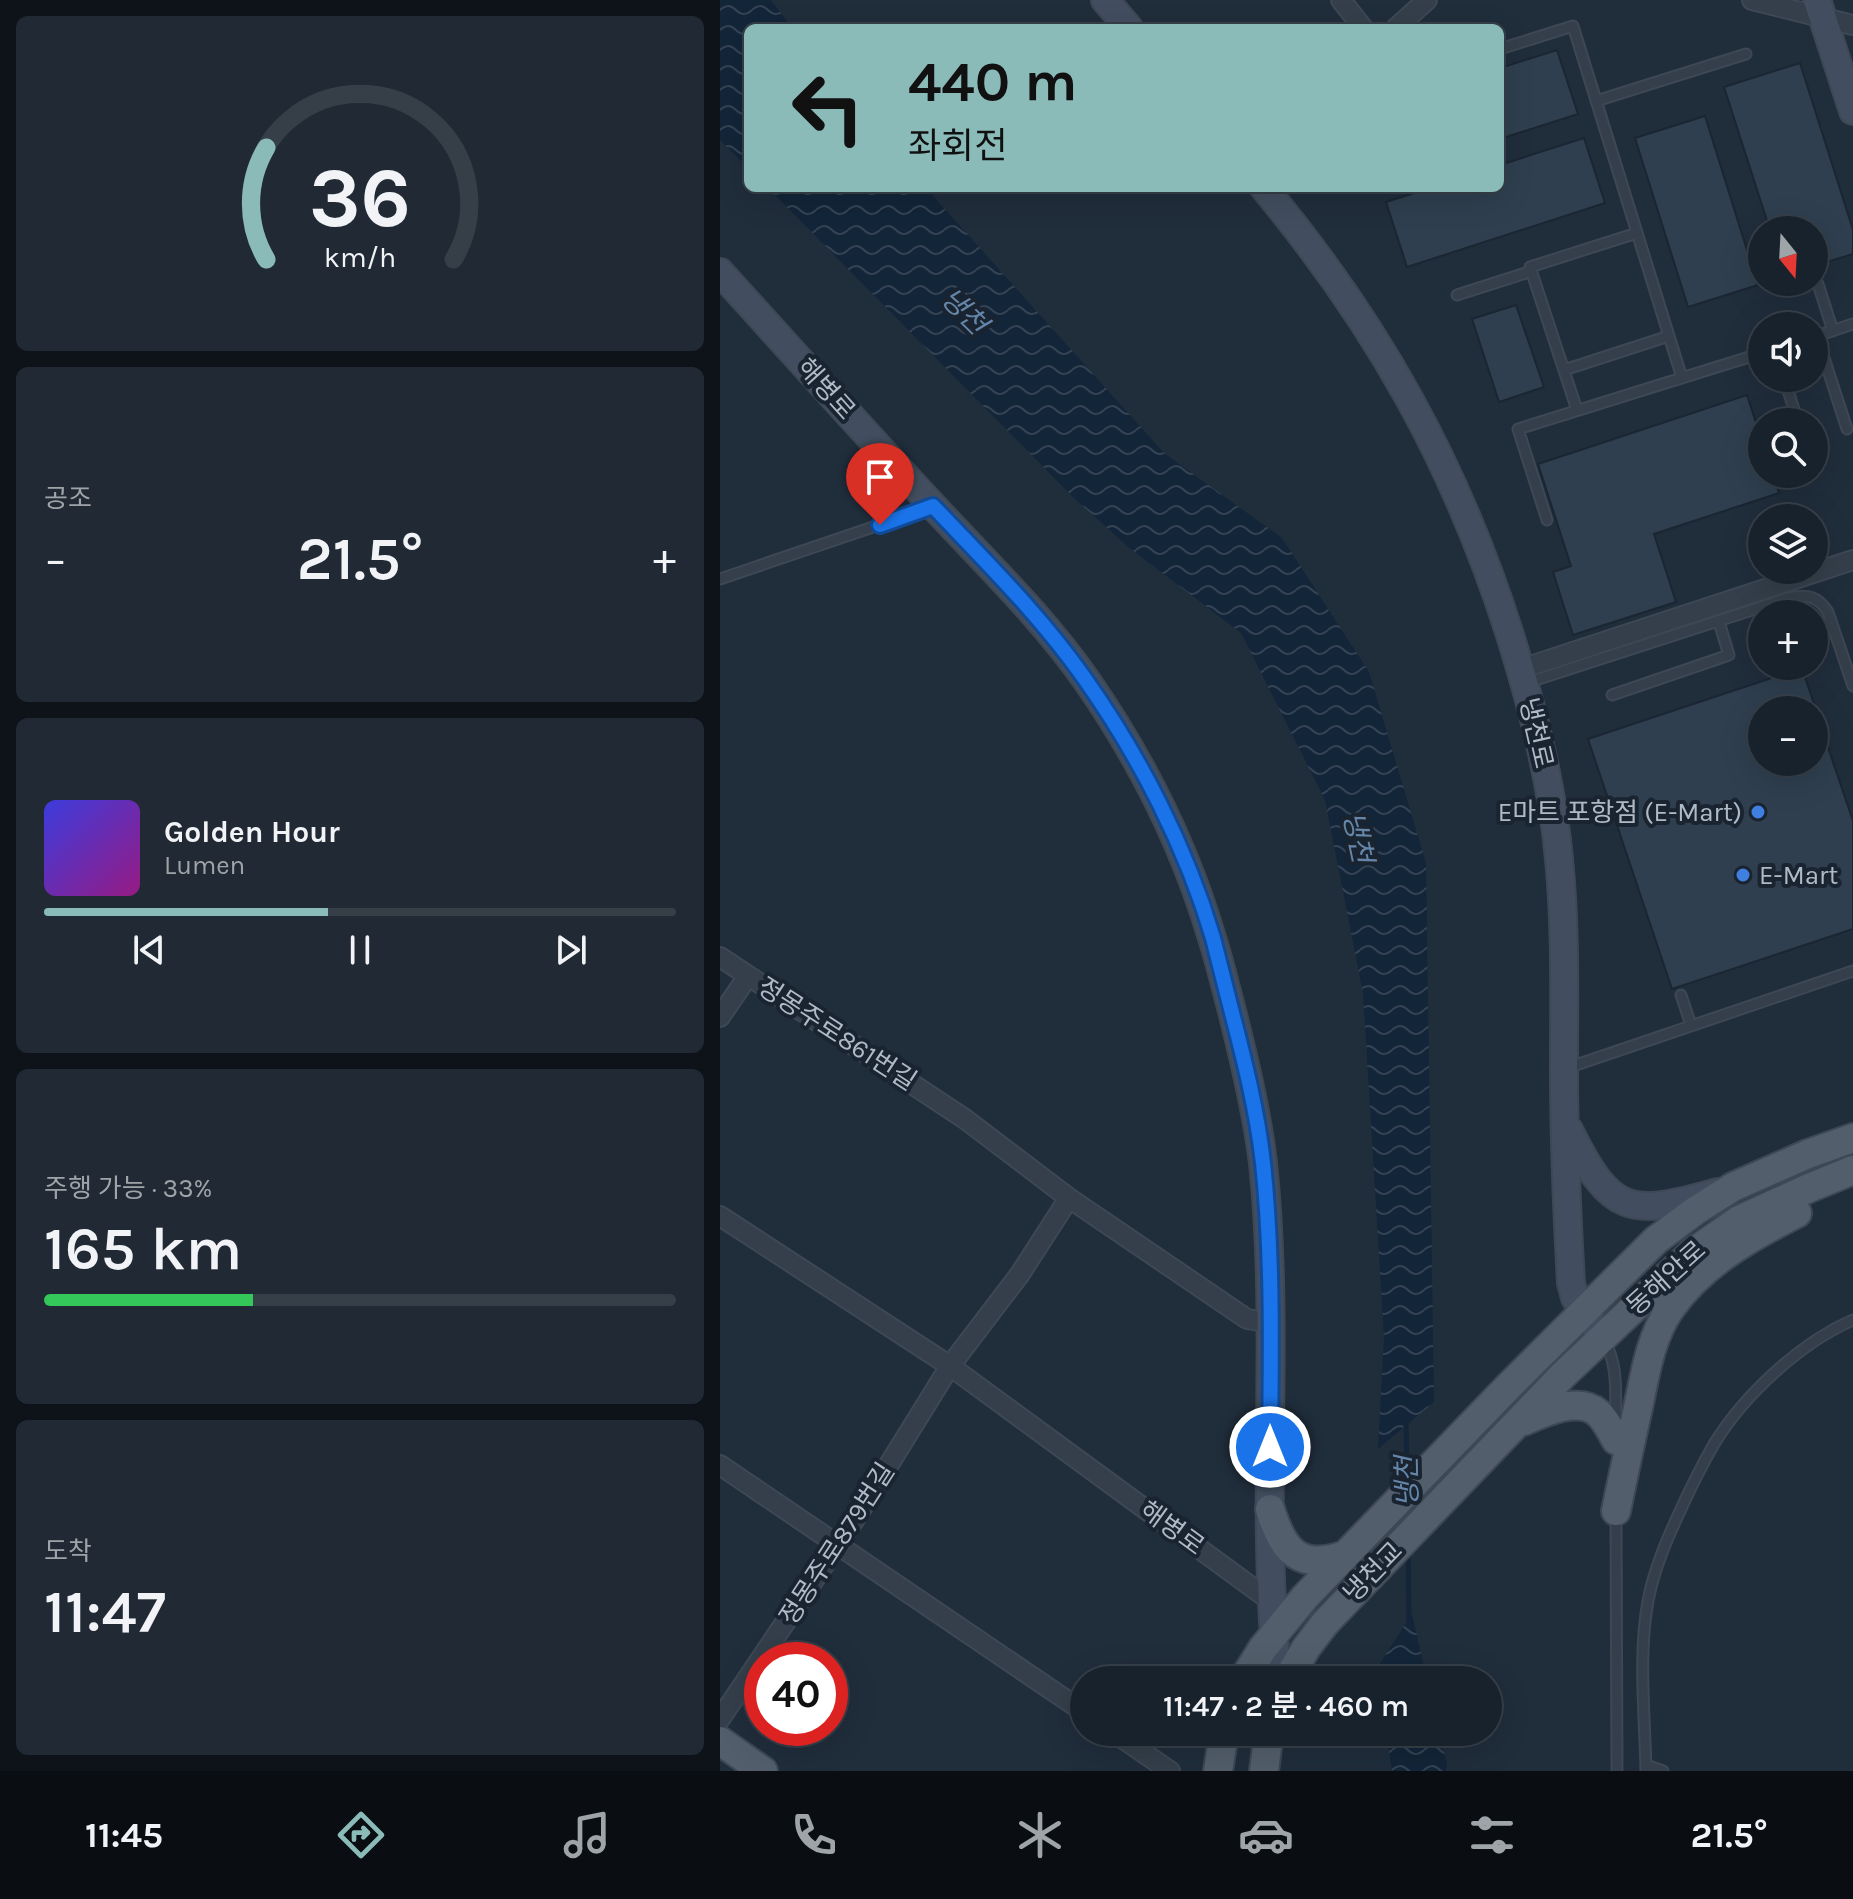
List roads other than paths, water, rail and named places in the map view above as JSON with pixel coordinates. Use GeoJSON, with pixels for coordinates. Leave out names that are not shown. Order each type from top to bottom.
{"type":"FeatureCollection","features":[{"type":"Feature","properties":{"kind":"main road","name":"동해안로"},"geometry":{"type":"LineString","coordinates":[[1509,1386],[1656,1240],[1695,1211],[1733,1187],[1853,1138]]}},
{"type":"Feature","properties":{"kind":"main road","name":"동해안로"},"geometry":{"type":"LineString","coordinates":[[1510,1430],[1670,1272],[1715,1235],[1768,1206],[1853,1170]]}},
{"type":"Feature","properties":{"kind":"main road"},"geometry":{"type":"LineString","coordinates":[[1616,1511],[1648,1363],[1655,1338],[1671,1308],[1696,1279],[1732,1249],[1853,1181]]}},
{"type":"Feature","properties":{"kind":"main road","name":"냉천교"},"geometry":{"type":"LineString","coordinates":[[1273,1635],[1305,1597],[1509,1386]]}},
{"type":"Feature","properties":{"kind":"main road"},"geometry":{"type":"LineString","coordinates":[[1510,1430],[1549,1410],[1590,1407],[1606,1421],[1616,1440]]}},
{"type":"Feature","properties":{"kind":"main road","name":"냉천교"},"geometry":{"type":"LineString","coordinates":[[1295,1666],[1325,1623],[1510,1430]]}},
{"type":"Feature","properties":{"kind":"main road"},"geometry":{"type":"LineString","coordinates":[[1270,1509],[1283,1541],[1301,1557],[1318,1562],[1345,1555]]}},
{"type":"Feature","properties":{"kind":"main road"},"geometry":{"type":"LineString","coordinates":[[1252,1666],[1273,1635]]}},
{"type":"Feature","properties":{"kind":"main road"},"geometry":{"type":"LineString","coordinates":[[720,1741],[763,1771]]}},
{"type":"Feature","properties":{"kind":"main road"},"geometry":{"type":"LineString","coordinates":[[1218,1771],[1222,1746]]}},
{"type":"Feature","properties":{"kind":"main road"},"geometry":{"type":"LineString","coordinates":[[1264,1771],[1267,1746]]}},
{"type":"Feature","properties":{"kind":"street"},"geometry":{"type":"LineString","coordinates":[[1105,0],[1126,24]]}},
{"type":"Feature","properties":{"kind":"street"},"geometry":{"type":"LineString","coordinates":[[1341,0],[1360,24]]}},
{"type":"Feature","properties":{"kind":"street"},"geometry":{"type":"LineString","coordinates":[[1400,24],[1427,0]]}},
{"type":"Feature","properties":{"kind":"street"},"geometry":{"type":"LineString","coordinates":[[1752,0],[1820,9],[1853,25]]}},
{"type":"Feature","properties":{"kind":"street"},"geometry":{"type":"LineString","coordinates":[[1820,9],[1853,111]]}},
{"type":"Feature","properties":{"kind":"street","name":"냉천로"},"geometry":{"type":"LineString","coordinates":[[1267,192],[1308,242],[1359,314],[1429,433],[1479,545],[1523,677],[1547,780],[1560,861],[1571,1283],[1583,1312],[1602,1337]]}},
{"type":"Feature","properties":{"kind":"street","name":"해병로"},"geometry":{"type":"LineString","coordinates":[[720,272],[1043,625],[1086,680],[1129,747],[1185,861],[1212,937],[1241,1046],[1266,1194],[1271,1323],[1272,1602],[1276,1666]]}},
{"type":"Feature","properties":{"kind":"street"},"geometry":{"type":"LineString","coordinates":[[1523,677],[1853,560]]}},
{"type":"Feature","properties":{"kind":"street"},"geometry":{"type":"LineString","coordinates":[[720,957],[748,976]]}},
{"type":"Feature","properties":{"kind":"street","name":"정몽주로861번길"},"geometry":{"type":"LineString","coordinates":[[720,1017],[748,976],[965,1119],[1069,1198]]}},
{"type":"Feature","properties":{"kind":"street"},"geometry":{"type":"LineString","coordinates":[[1565,1122],[1592,1173],[1610,1194],[1620,1200],[1652,1207],[1733,1187]]}},
{"type":"Feature","properties":{"kind":"street"},"geometry":{"type":"LineString","coordinates":[[1069,1198],[1247,1319],[1271,1323]]}},
{"type":"Feature","properties":{"kind":"street","name":"정몽주로879번길"},"geometry":{"type":"LineString","coordinates":[[720,1719],[857,1516],[950,1366],[1020,1274],[1069,1198]]}},
{"type":"Feature","properties":{"kind":"street"},"geometry":{"type":"LineString","coordinates":[[720,1216],[950,1366]]}},
{"type":"Feature","properties":{"kind":"street","name":"해병로"},"geometry":{"type":"LineString","coordinates":[[950,1366],[1272,1602]]}},
{"type":"Feature","properties":{"kind":"street"},"geometry":{"type":"LineString","coordinates":[[720,1465],[1070,1703]]}},
{"type":"Feature","properties":{"kind":"street"},"geometry":{"type":"LineString","coordinates":[[1133,1746],[1170,1771]]}},
{"type":"Feature","properties":{"kind":"lane"},"geometry":{"type":"LineString","coordinates":[[1504,48],[1573,26],[1682,378]]}},
{"type":"Feature","properties":{"kind":"lane"},"geometry":{"type":"LineString","coordinates":[[1596,101],[1746,54]]}},
{"type":"Feature","properties":{"kind":"lane"},"geometry":{"type":"LineString","coordinates":[[1577,410],[1530,267],[1637,233]]}},
{"type":"Feature","properties":{"kind":"lane"},"geometry":{"type":"LineString","coordinates":[[1457,295],[1532,271]]}},
{"type":"Feature","properties":{"kind":"lane"},"geometry":{"type":"LineString","coordinates":[[1822,296],[1833,331]]}},
{"type":"Feature","properties":{"kind":"lane"},"geometry":{"type":"LineString","coordinates":[[1828,332],[1853,324]]}},
{"type":"Feature","properties":{"kind":"lane"},"geometry":{"type":"LineString","coordinates":[[1564,370],[1669,336]]}},
{"type":"Feature","properties":{"kind":"lane"},"geometry":{"type":"LineString","coordinates":[[1547,520],[1518,429],[1748,357]]}},
{"type":"Feature","properties":{"kind":"lane"},"geometry":{"type":"LineString","coordinates":[[1828,374],[1847,429]]}},
{"type":"Feature","properties":{"kind":"lane"},"geometry":{"type":"LineString","coordinates":[[720,579],[933,506]]}},
{"type":"Feature","properties":{"kind":"lane"},"geometry":{"type":"LineString","coordinates":[[1523,677],[1719,622],[1789,598],[1808,596],[1823,604],[1853,686]]}},
{"type":"Feature","properties":{"kind":"lane"},"geometry":{"type":"LineString","coordinates":[[1828,624],[1831,620]]}},
{"type":"Feature","properties":{"kind":"lane"},"geometry":{"type":"LineString","coordinates":[[1612,695],[1729,655],[1719,622]]}},
{"type":"Feature","properties":{"kind":"lane"},"geometry":{"type":"LineString","coordinates":[[1564,1069],[1853,971]]}},
{"type":"Feature","properties":{"kind":"lane"},"geometry":{"type":"LineString","coordinates":[[1681,995],[1691,1025]]}},
{"type":"Feature","properties":{"kind":"lane"},"geometry":{"type":"LineString","coordinates":[[1663,1771],[1646,1768],[1645,1623],[1653,1581],[1669,1534],[1715,1443],[1744,1405],[1798,1353],[1853,1320]]}},
{"type":"Feature","properties":{"kind":"lane"},"geometry":{"type":"LineString","coordinates":[[1602,1337],[1614,1369],[1617,1771]]}},
{"type":"Feature","properties":{"kind":"water"},"geometry":{"type":"Polygon","coordinates":[[[720,0],[771,0],[789,24],[744,24],[744,164],[720,140],[720,0]]]}},
{"type":"Feature","properties":{"kind":"water"},"geometry":{"type":"Polygon","coordinates":[[[772,192],[930,192],[1164,453],[1282,538],[1369,672],[1426,863],[1434,1402],[1378,1449],[1384,1337],[1363,993],[1325,800],[1241,633],[1127,546],[1073,497],[772,192]]]}},
{"type":"Feature","properties":{"kind":"water"},"geometry":{"type":"Polygon","coordinates":[[[1412,1614],[1424,1666],[1378,1666],[1412,1614]]]}},
{"type":"Feature","properties":{"kind":"water"},"geometry":{"type":"Polygon","coordinates":[[[1388,1746],[1442,1746],[1446,1771],[1392,1771],[1388,1746]]]}},
{"type":"Feature","properties":{"kind":"waterway","name":"냉천"},"geometry":{"type":"LineString","coordinates":[[1406,1421],[1407,1479]]}},
{"type":"Feature","properties":{"kind":"waterway","name":"냉천"},"geometry":{"type":"LineString","coordinates":[[1408,1553],[1409,1623]]}},
{"type":"Feature","properties":{"kind":"place","name":"E마트 포항점 (E-Mart)"},"geometry":{"type":"Point","coordinates":[1758,812]}},
{"type":"Feature","properties":{"kind":"place","name":"E-Mart"},"geometry":{"type":"Point","coordinates":[1743,875]}}]}
